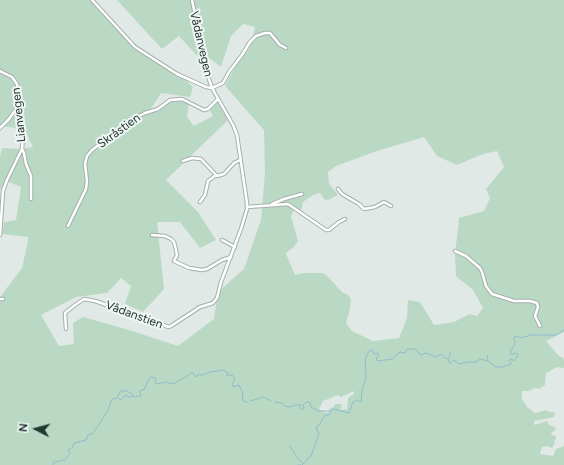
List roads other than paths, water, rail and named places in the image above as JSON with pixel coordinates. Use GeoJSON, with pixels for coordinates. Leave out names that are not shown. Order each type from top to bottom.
{"type":"FeatureCollection","features":[{"type":"Feature","properties":{"kind":"street"},"geometry":{"type":"LineString","coordinates":[[92,0],[126,39],[142,52],[182,77],[202,86],[212,88]]}},
{"type":"Feature","properties":{"kind":"street","name":"Vådanvegen"},"geometry":{"type":"LineString","coordinates":[[192,0],[207,73],[212,88],[236,130],[247,207],[235,247],[216,299]]}},
{"type":"Feature","properties":{"kind":"street","name":"Vådanvegen"},"geometry":{"type":"LineString","coordinates":[[212,88],[223,83],[250,42],[256,36],[265,32],[270,33],[280,45],[286,48]]}},
{"type":"Feature","properties":{"kind":"street","name":"Lianvegen"},"geometry":{"type":"LineString","coordinates":[[0,71],[9,75],[16,82],[23,136],[22,149],[2,191],[0,235]]}},
{"type":"Feature","properties":{"kind":"street","name":"Skråstien"},"geometry":{"type":"LineString","coordinates":[[68,226],[86,189],[88,181],[84,164],[87,156],[92,150],[132,120],[145,113],[158,109],[170,100],[182,99],[204,110],[208,109],[218,99]]}},
{"type":"Feature","properties":{"kind":"street"},"geometry":{"type":"LineString","coordinates":[[0,128],[20,105]]}},
{"type":"Feature","properties":{"kind":"street"},"geometry":{"type":"LineString","coordinates":[[22,149],[31,176],[31,199]]}},
{"type":"Feature","properties":{"kind":"street"},"geometry":{"type":"LineString","coordinates":[[183,161],[192,158],[202,159],[216,175]]}},
{"type":"Feature","properties":{"kind":"street"},"geometry":{"type":"LineString","coordinates":[[200,202],[204,195],[208,181],[216,175],[224,174],[234,163],[240,160]]}},
{"type":"Feature","properties":{"kind":"street"},"geometry":{"type":"LineString","coordinates":[[338,189],[342,194],[359,204],[364,209],[375,207],[384,202],[392,206]]}},
{"type":"Feature","properties":{"kind":"street"},"geometry":{"type":"LineString","coordinates":[[270,205],[302,194]]}},
{"type":"Feature","properties":{"kind":"street"},"geometry":{"type":"LineString","coordinates":[[247,207],[290,205],[325,230],[328,230],[345,219]]}},
{"type":"Feature","properties":{"kind":"street"},"geometry":{"type":"LineString","coordinates":[[152,235],[165,236],[171,239],[176,246],[177,253],[174,262],[189,268],[202,270],[207,269],[222,260],[231,257]]}},
{"type":"Feature","properties":{"kind":"street"},"geometry":{"type":"LineString","coordinates":[[222,240],[235,247]]}},
{"type":"Feature","properties":{"kind":"street"},"geometry":{"type":"LineString","coordinates":[[456,251],[466,256],[480,268],[486,286],[492,294],[514,301],[530,301],[537,303],[538,307],[535,316],[540,326]]}},
{"type":"Feature","properties":{"kind":"street","name":"Vådanstien"},"geometry":{"type":"LineString","coordinates":[[66,329],[65,313],[75,304],[84,300],[95,301],[143,319],[155,321],[168,327],[216,299]]}},
{"type":"Feature","properties":{"kind":"waterway"},"geometry":{"type":"LineString","coordinates":[[275,402],[282,403],[289,407],[300,404],[301,410],[304,408],[303,405],[310,402],[311,407],[318,411],[331,411],[333,409],[349,413],[353,402],[358,400],[361,402],[366,377],[365,359],[369,351],[372,350],[374,354],[378,353],[379,355],[376,359],[378,361],[392,359],[400,352],[405,353],[407,349],[416,349],[420,355],[426,353],[436,357],[441,354],[445,358],[449,359],[449,363],[454,360],[459,364],[476,362],[480,359],[488,361],[496,367],[502,367],[511,364],[509,360],[512,359],[514,361],[518,355],[515,353],[512,355],[510,352],[515,344],[514,337],[517,336],[521,338],[531,335],[556,335],[564,330]]}},
{"type":"Feature","properties":{"kind":"waterway"},"geometry":{"type":"LineString","coordinates":[[449,357],[451,352]]}},
{"type":"Feature","properties":{"kind":"waterway"},"geometry":{"type":"LineString","coordinates":[[487,355],[488,360]]}},
{"type":"Feature","properties":{"kind":"waterway"},"geometry":{"type":"LineString","coordinates":[[53,465],[54,462],[65,460],[70,453],[68,450],[73,447],[74,443],[86,440],[88,435],[92,434],[108,410],[112,399],[118,398],[120,400],[126,395],[129,397],[141,396],[141,390],[144,390],[149,379],[152,377],[156,379],[155,383],[157,384],[165,382],[173,384],[192,372],[196,377],[198,375],[224,370],[228,373],[228,376],[232,375],[235,378],[232,385],[233,387],[239,385],[243,394],[242,400],[247,402]]}},
{"type":"Feature","properties":{"kind":"waterway"},"geometry":{"type":"LineString","coordinates":[[118,397],[119,393],[122,391],[127,391],[133,396]]}},
{"type":"Feature","properties":{"kind":"waterway"},"geometry":{"type":"LineString","coordinates":[[250,401],[264,397],[271,401]]}},
{"type":"Feature","properties":{"kind":"waterway"},"geometry":{"type":"LineString","coordinates":[[302,465],[311,456],[319,434],[316,427],[325,415],[329,415],[331,413]]}},
{"type":"Feature","properties":{"kind":"waterway"},"geometry":{"type":"LineString","coordinates":[[290,446],[298,459],[303,463]]}}]}
